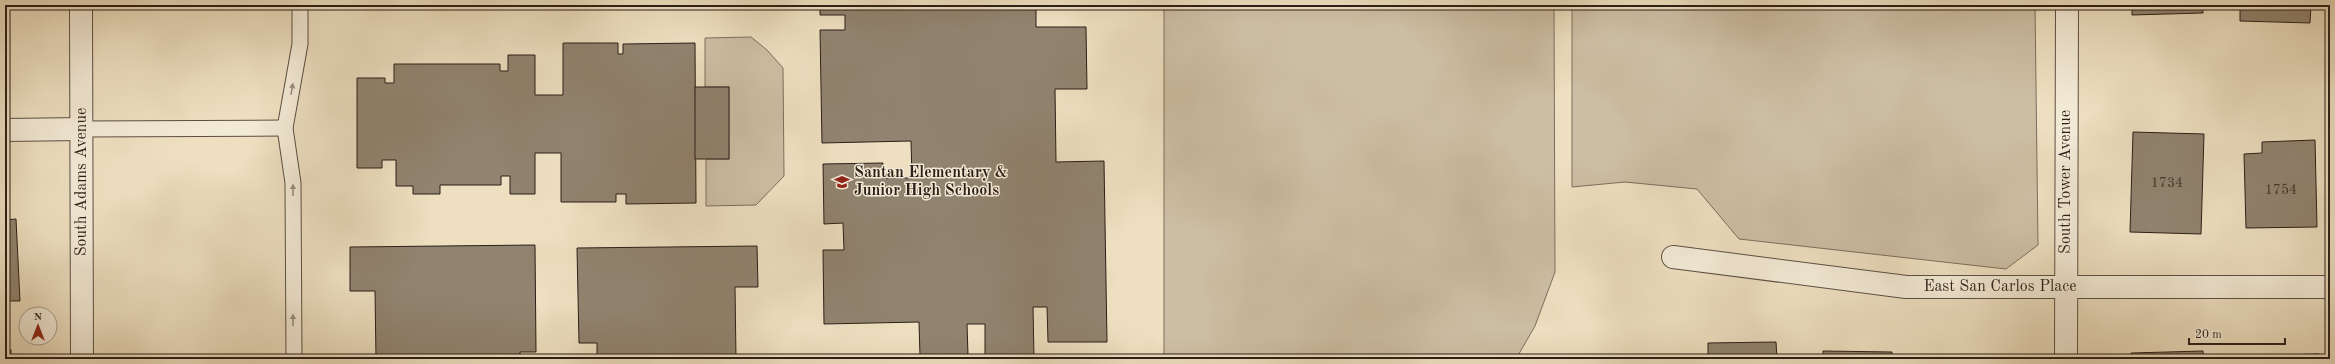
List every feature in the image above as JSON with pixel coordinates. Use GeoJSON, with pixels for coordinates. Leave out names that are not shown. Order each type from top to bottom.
{"type":"FeatureCollection","features":[{"type":"Feature","properties":{"kind":"street","name":"South Adams Avenue"},"geometry":{"type":"LineString","coordinates":[[81,5],[82,359]]}},
{"type":"Feature","properties":{"kind":"street","name":"South Tower Avenue"},"geometry":{"type":"LineString","coordinates":[[2066,359],[2067,5]]}},
{"type":"Feature","properties":{"kind":"street"},"geometry":{"type":"LineString","coordinates":[[5,130],[82,129]]}},
{"type":"Feature","properties":{"kind":"street","name":"East San Carlos Place"},"geometry":{"type":"LineString","coordinates":[[1672,257],[1906,287],[2330,287]]}},
{"type":"Feature","properties":{"kind":"lane"},"geometry":{"type":"LineString","coordinates":[[294,359],[292,183],[285,128],[300,44],[300,5]]}},
{"type":"Feature","properties":{"kind":"lane"},"geometry":{"type":"LineString","coordinates":[[82,129],[285,128]]}},
{"type":"Feature","properties":{"kind":"shaded area"},"geometry":{"type":"Polygon","coordinates":[[[1164,5],[1554,5],[1555,272],[1535,326],[1516,359],[1164,359],[1164,5]]]}},
{"type":"Feature","properties":{"kind":"shaded area"},"geometry":{"type":"Polygon","coordinates":[[[1572,5],[2035,5],[2038,245],[2006,269],[1739,239],[1697,189],[1625,182],[1572,187],[1572,5]]]}},
{"type":"Feature","properties":{"kind":"shaded area"},"geometry":{"type":"Polygon","coordinates":[[[751,37],[767,50],[783,68],[784,176],[756,205],[706,206],[706,159],[729,159],[729,87],[705,87],[705,38],[751,37]]]}},
{"type":"Feature","properties":{"kind":"building"},"geometry":{"type":"Polygon","coordinates":[[[820,5],[1036,5],[1036,27],[1086,27],[1087,89],[1055,89],[1056,162],[1104,161],[1107,342],[1048,342],[1047,307],[1033,307],[1034,358],[985,359],[985,324],[967,324],[968,355],[920,356],[919,322],[824,324],[823,250],[844,250],[843,223],[824,224],[823,164],[883,163],[883,178],[912,178],[911,141],[822,143],[820,30],[845,30],[845,15],[820,15],[820,5]]]}},
{"type":"Feature","properties":{"kind":"building"},"geometry":{"type":"Polygon","coordinates":[[[2132,5],[2203,5],[2203,13],[2132,15],[2132,5]]]}},
{"type":"Feature","properties":{"kind":"building"},"geometry":{"type":"Polygon","coordinates":[[[2240,5],[2311,5],[2310,23],[2240,21],[2240,5]]]}},
{"type":"Feature","properties":{"kind":"building"},"geometry":{"type":"Polygon","coordinates":[[[563,43],[618,43],[618,54],[623,54],[623,44],[695,43],[696,203],[626,204],[626,194],[616,194],[616,202],[561,202],[561,153],[535,153],[535,194],[510,194],[510,176],[501,176],[501,185],[440,185],[440,194],[413,194],[413,186],[396,186],[396,160],[382,160],[382,168],[357,168],[357,78],[385,78],[385,83],[394,83],[394,64],[500,64],[500,71],[508,71],[508,55],[535,55],[535,95],[563,95],[563,43]]]}},
{"type":"Feature","properties":{"kind":"building"},"geometry":{"type":"Polygon","coordinates":[[[695,87],[729,87],[729,159],[695,159],[695,87]]]}},
{"type":"Feature","properties":{"kind":"building"},"geometry":{"type":"Polygon","coordinates":[[[2133,132],[2204,134],[2201,234],[2130,232],[2133,132]]]}},
{"type":"Feature","properties":{"kind":"building"},"geometry":{"type":"Polygon","coordinates":[[[2315,140],[2317,227],[2246,228],[2244,154],[2262,153],[2262,142],[2315,140]]]}},
{"type":"Feature","properties":{"kind":"building"},"geometry":{"type":"Polygon","coordinates":[[[16,219],[20,301],[5,301],[5,220],[16,219]]]}},
{"type":"Feature","properties":{"kind":"building"},"geometry":{"type":"Polygon","coordinates":[[[535,245],[536,352],[520,352],[520,359],[376,359],[375,291],[350,291],[350,247],[535,245]]]}},
{"type":"Feature","properties":{"kind":"building"},"geometry":{"type":"Polygon","coordinates":[[[757,246],[758,287],[735,287],[736,359],[597,359],[597,343],[579,343],[577,248],[757,246]]]}},
{"type":"Feature","properties":{"kind":"building"},"geometry":{"type":"Polygon","coordinates":[[[1776,342],[1777,359],[1708,359],[1708,343],[1776,342]]]}},
{"type":"Feature","properties":{"kind":"building"},"geometry":{"type":"Polygon","coordinates":[[[5,350],[11,350],[11,359],[5,359],[5,350]]]}},
{"type":"Feature","properties":{"kind":"building"},"geometry":{"type":"Polygon","coordinates":[[[1823,351],[1892,352],[1892,359],[1823,359],[1823,351]]]}},
{"type":"Feature","properties":{"kind":"building"},"geometry":{"type":"Polygon","coordinates":[[[2203,351],[2204,359],[2131,359],[2131,353],[2203,351]]]}},
{"type":"Feature","properties":{"kind":"building"},"geometry":{"type":"Polygon","coordinates":[[[2319,354],[2319,359],[2248,359],[2247,356],[2319,354]]]}},
{"type":"Feature","properties":{"kind":"building"},"geometry":{"type":"Polygon","coordinates":[[[1669,356],[1669,359],[1599,359],[1599,357],[1669,356]]]}},
{"type":"Feature","properties":{"kind":"building"},"geometry":{"type":"Polygon","coordinates":[[[2004,357],[2004,359],[1933,359],[1933,358],[2004,357]]]}},
{"type":"Feature","properties":{"kind":"place","name":"Santan Elementary & Junior High Schools"},"geometry":{"type":"Point","coordinates":[842,182]}}]}
